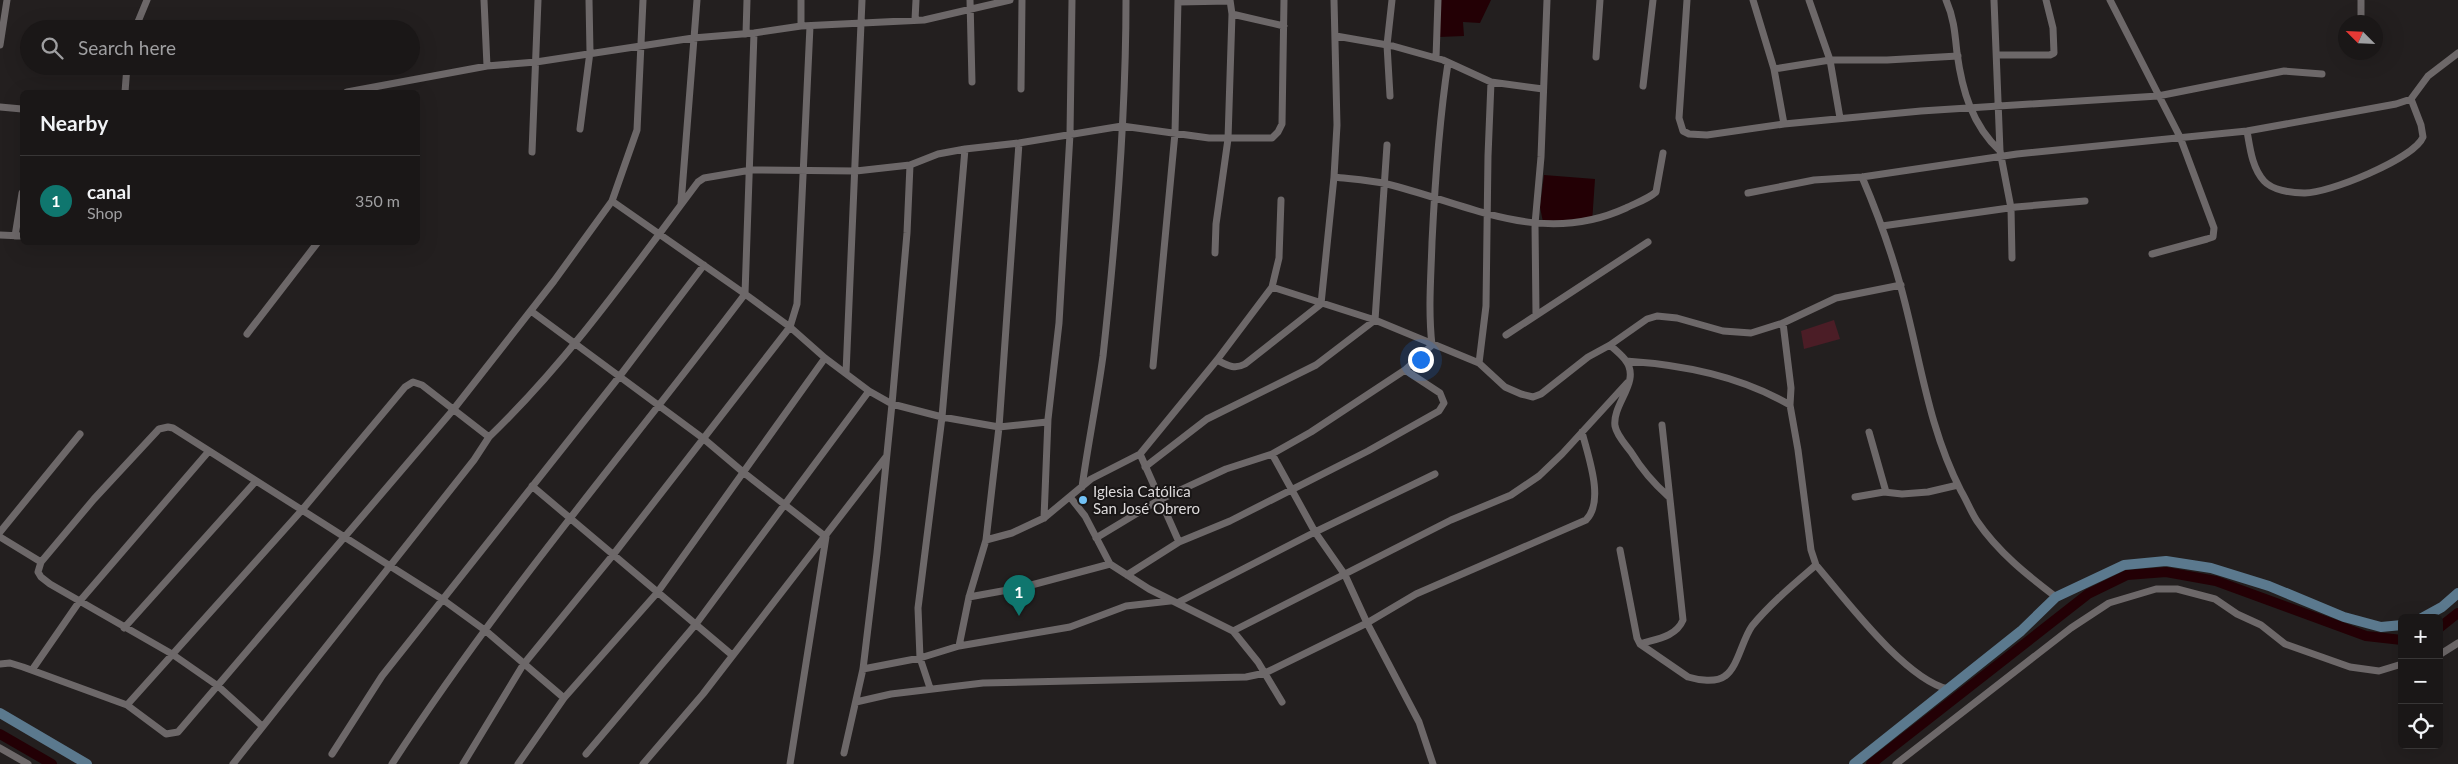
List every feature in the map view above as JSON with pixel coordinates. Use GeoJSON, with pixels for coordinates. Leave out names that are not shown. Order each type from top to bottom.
{"type":"FeatureCollection","features":[{"type":"Feature","properties":{"kind":"street"},"geometry":{"type":"LineString","coordinates":[[0,46],[7,0]]}},
{"type":"Feature","properties":{"kind":"street"},"geometry":{"type":"LineString","coordinates":[[139,20],[147,0]]}},
{"type":"Feature","properties":{"kind":"street"},"geometry":{"type":"LineString","coordinates":[[484,0],[487,66]]}},
{"type":"Feature","properties":{"kind":"street"},"geometry":{"type":"LineString","coordinates":[[532,152],[538,0]]}},
{"type":"Feature","properties":{"kind":"street"},"geometry":{"type":"LineString","coordinates":[[580,129],[590,52],[589,0]]}},
{"type":"Feature","properties":{"kind":"street"},"geometry":{"type":"LineString","coordinates":[[0,664],[10,663],[32,670],[127,705],[166,734],[178,732],[346,538],[453,410],[612,201],[637,130],[643,0]]}},
{"type":"Feature","properties":{"kind":"street"},"geometry":{"type":"LineString","coordinates":[[682,204],[697,0]]}},
{"type":"Feature","properties":{"kind":"street"},"geometry":{"type":"LineString","coordinates":[[746,34],[747,0]]}},
{"type":"Feature","properties":{"kind":"street"},"geometry":{"type":"LineString","coordinates":[[801,26],[802,0]]}},
{"type":"Feature","properties":{"kind":"street"},"geometry":{"type":"LineString","coordinates":[[846,373],[862,0]]}},
{"type":"Feature","properties":{"kind":"street"},"geometry":{"type":"LineString","coordinates":[[915,20],[916,0]]}},
{"type":"Feature","properties":{"kind":"street"},"geometry":{"type":"LineString","coordinates":[[364,90],[487,66],[536,62],[695,37],[746,34],[801,26],[915,20],[970,4],[1010,0]]}},
{"type":"Feature","properties":{"kind":"street"},"geometry":{"type":"LineString","coordinates":[[1021,89],[1022,0]]}},
{"type":"Feature","properties":{"kind":"street"},"geometry":{"type":"LineString","coordinates":[[1044,518],[1047,422],[1059,323],[1070,134],[1072,0]]}},
{"type":"Feature","properties":{"kind":"street"},"geometry":{"type":"LineString","coordinates":[[1082,487],[1102,358],[1126,87],[1126,0]]}},
{"type":"Feature","properties":{"kind":"street"},"geometry":{"type":"LineString","coordinates":[[233,764],[388,566],[468,468],[489,437],[517,410],[574,344],[661,233],[698,182],[704,178],[750,170],[856,171],[910,165],[938,154],[965,149],[1019,143],[1122,126],[1228,140],[1272,138],[1282,124],[1284,0]]}},
{"type":"Feature","properties":{"kind":"street"},"geometry":{"type":"LineString","coordinates":[[1217,360],[1231,367],[1238,368],[1321,304],[1332,210],[1338,125],[1334,0]]}},
{"type":"Feature","properties":{"kind":"street"},"geometry":{"type":"LineString","coordinates":[[1390,96],[1387,45],[1392,0]]}},
{"type":"Feature","properties":{"kind":"street"},"geometry":{"type":"LineString","coordinates":[[1436,58],[1438,0]]}},
{"type":"Feature","properties":{"kind":"street"},"geometry":{"type":"LineString","coordinates":[[1536,314],[1535,224],[1541,157],[1547,0]]}},
{"type":"Feature","properties":{"kind":"street"},"geometry":{"type":"LineString","coordinates":[[1596,56],[1600,0]]}},
{"type":"Feature","properties":{"kind":"street"},"geometry":{"type":"LineString","coordinates":[[1644,86],[1653,0]]}},
{"type":"Feature","properties":{"kind":"street"},"geometry":{"type":"LineString","coordinates":[[1687,0],[1679,118],[1683,131],[1689,134],[1707,135],[1784,124],[1920,111],[2158,96],[2284,71],[2322,74]]}},
{"type":"Feature","properties":{"kind":"street"},"geometry":{"type":"LineString","coordinates":[[1753,0],[1774,69],[1784,124]]}},
{"type":"Feature","properties":{"kind":"street"},"geometry":{"type":"LineString","coordinates":[[1809,0],[1830,60],[1840,118]]}},
{"type":"Feature","properties":{"kind":"street"},"geometry":{"type":"LineString","coordinates":[[1946,0],[1954,16],[1958,56],[1966,100],[1985,137],[2000,154]]}},
{"type":"Feature","properties":{"kind":"street"},"geometry":{"type":"LineString","coordinates":[[1994,0],[2000,105],[2000,154],[2011,208],[2012,258]]}},
{"type":"Feature","properties":{"kind":"street"},"geometry":{"type":"LineString","coordinates":[[1998,55],[2050,56],[2054,53],[2053,28],[2046,0]]}},
{"type":"Feature","properties":{"kind":"street"},"geometry":{"type":"LineString","coordinates":[[2110,0],[2180,137],[2214,233],[2213,237],[2152,254]]}},
{"type":"Feature","properties":{"kind":"street"},"geometry":{"type":"LineString","coordinates":[[2361,0],[2361,15]]}},
{"type":"Feature","properties":{"kind":"street"},"geometry":{"type":"LineString","coordinates":[[1153,366],[1175,133],[1178,1],[1230,1],[1232,14],[1228,140],[1216,224],[1215,253]]}},
{"type":"Feature","properties":{"kind":"street"},"geometry":{"type":"LineString","coordinates":[[970,4],[972,82]]}},
{"type":"Feature","properties":{"kind":"street"},"geometry":{"type":"LineString","coordinates":[[1232,14],[1284,26]]}},
{"type":"Feature","properties":{"kind":"street"},"geometry":{"type":"LineString","coordinates":[[463,764],[524,665],[613,555],[790,327],[797,304],[810,26]]}},
{"type":"Feature","properties":{"kind":"street"},"geometry":{"type":"LineString","coordinates":[[392,764],[427,710],[486,631],[745,294],[754,33]]}},
{"type":"Feature","properties":{"kind":"street"},"geometry":{"type":"LineString","coordinates":[[1336,36],[1387,45],[1436,58],[1491,82],[1543,89]]}},
{"type":"Feature","properties":{"kind":"street"},"geometry":{"type":"LineString","coordinates":[[1748,193],[1814,180],[1862,177],[2000,154],[2017,154],[2247,131],[2396,104],[2411,99],[2428,76],[2458,52]]}},
{"type":"Feature","properties":{"kind":"street"},"geometry":{"type":"LineString","coordinates":[[1774,69],[1830,60],[1887,60],[1958,56]]}},
{"type":"Feature","properties":{"kind":"street"},"geometry":{"type":"LineString","coordinates":[[1432,345],[1429,319],[1434,197],[1439,128],[1448,63]]}},
{"type":"Feature","properties":{"kind":"street"},"geometry":{"type":"LineString","coordinates":[[125,90],[127,75]]}},
{"type":"Feature","properties":{"kind":"street"},"geometry":{"type":"LineString","coordinates":[[1479,363],[1486,306],[1486,214],[1491,82]]}},
{"type":"Feature","properties":{"kind":"street"},"geometry":{"type":"LineString","coordinates":[[2247,131],[2252,160],[2264,182],[2273,188],[2305,194],[2375,171],[2404,157],[2423,137],[2421,125],[2411,99]]}},
{"type":"Feature","properties":{"kind":"street"},"geometry":{"type":"LineString","coordinates":[[0,107],[20,109]]}},
{"type":"Feature","properties":{"kind":"street"},"geometry":{"type":"LineString","coordinates":[[959,646],[969,597],[986,540],[999,427],[1019,143]]}},
{"type":"Feature","properties":{"kind":"street"},"geometry":{"type":"LineString","coordinates":[[1145,467],[1207,419],[1316,365],[1376,320],[1387,145]]}},
{"type":"Feature","properties":{"kind":"street"},"geometry":{"type":"LineString","coordinates":[[930,688],[920,658],[918,608],[942,417],[965,149]]}},
{"type":"Feature","properties":{"kind":"street"},"geometry":{"type":"LineString","coordinates":[[1334,177],[1384,184],[1434,197],[1486,214],[1535,224],[1588,222],[1604,218],[1652,196],[1658,187],[1663,153]]}},
{"type":"Feature","properties":{"kind":"street"},"geometry":{"type":"LineString","coordinates":[[844,753],[863,669],[887,456],[907,233],[910,165]]}},
{"type":"Feature","properties":{"kind":"street"},"geometry":{"type":"LineString","coordinates":[[1862,177],[1882,226],[1901,286],[1914,347],[1938,439],[1958,485],[1977,521],[2016,566],[2056,597]]}},
{"type":"Feature","properties":{"kind":"street"},"geometry":{"type":"LineString","coordinates":[[986,540],[1012,533],[1044,518],[1092,479],[1140,454],[1217,360],[1272,286],[1279,258],[1281,200]]}},
{"type":"Feature","properties":{"kind":"street"},"geometry":{"type":"LineString","coordinates":[[612,201],[661,233],[790,327],[825,358],[870,391],[892,404],[942,417],[999,427],[1047,422]]}},
{"type":"Feature","properties":{"kind":"street"},"geometry":{"type":"LineString","coordinates":[[1882,226],[2011,208],[2085,201]]}},
{"type":"Feature","properties":{"kind":"street"},"geometry":{"type":"LineString","coordinates":[[0,235],[19,236],[20,222]]}},
{"type":"Feature","properties":{"kind":"street"},"geometry":{"type":"LineString","coordinates":[[1506,335],[1648,242]]}},
{"type":"Feature","properties":{"kind":"street"},"geometry":{"type":"LineString","coordinates":[[247,334],[316,245]]}},
{"type":"Feature","properties":{"kind":"street"},"geometry":{"type":"LineString","coordinates":[[332,754],[382,676],[619,377],[704,265]]}},
{"type":"Feature","properties":{"kind":"street"},"geometry":{"type":"LineString","coordinates":[[1272,286],[1321,304],[1376,320],[1479,363],[1506,387],[1533,397],[1541,394],[1588,357],[1610,345],[1647,319],[1657,316],[1677,318],[1723,331],[1751,333],[1783,323],[1836,298],[1901,286]]}},
{"type":"Feature","properties":{"kind":"street"},"geometry":{"type":"LineString","coordinates":[[530,311],[704,439],[826,537]]}},
{"type":"Feature","properties":{"kind":"street"},"geometry":{"type":"LineString","coordinates":[[1783,323],[1791,388],[1790,405],[1811,550],[1816,565],[1906,665],[1928,682],[1948,689]]}},
{"type":"Feature","properties":{"kind":"street"},"geometry":{"type":"LineString","coordinates":[[1096,538],[1160,500],[1226,469],[1272,454],[1311,432],[1405,370],[1432,345]]}},
{"type":"Feature","properties":{"kind":"street"},"geometry":{"type":"LineString","coordinates":[[1610,345],[1626,361],[1631,378],[1618,412],[1616,426],[1638,466],[1648,479],[1668,496]]}},
{"type":"Feature","properties":{"kind":"street"},"geometry":{"type":"LineString","coordinates":[[518,764],[564,698],[657,593],[825,358]]}},
{"type":"Feature","properties":{"kind":"street"},"geometry":{"type":"LineString","coordinates":[[1626,361],[1653,363],[1736,379],[1790,405]]}},
{"type":"Feature","properties":{"kind":"street"},"geometry":{"type":"LineString","coordinates":[[1127,575],[1179,542],[1230,521],[1440,412],[1444,403],[1440,393],[1405,370]]}},
{"type":"Feature","properties":{"kind":"street"},"geometry":{"type":"LineString","coordinates":[[1233,631],[1451,520],[1511,495],[1539,476],[1631,378]]}},
{"type":"Feature","properties":{"kind":"street"},"geometry":{"type":"LineString","coordinates":[[127,705],[302,510],[405,387],[413,382],[422,385],[489,437]]}},
{"type":"Feature","properties":{"kind":"street"},"geometry":{"type":"LineString","coordinates":[[586,754],[696,624],[870,391]]}},
{"type":"Feature","properties":{"kind":"street"},"geometry":{"type":"LineString","coordinates":[[1640,644],[1672,633],[1683,620],[1668,496],[1662,425]]}},
{"type":"Feature","properties":{"kind":"street"},"geometry":{"type":"LineString","coordinates":[[262,726],[218,686],[172,654],[79,602],[41,578],[38,572],[40,562],[158,429],[173,428],[442,599],[486,631],[564,698]]}},
{"type":"Feature","properties":{"kind":"street"},"geometry":{"type":"LineString","coordinates":[[856,702],[930,688],[983,682],[1246,677],[1266,673],[1367,624],[1424,590],[1586,520],[1593,513],[1596,500],[1582,432]]}},
{"type":"Feature","properties":{"kind":"street"},"geometry":{"type":"LineString","coordinates":[[1869,432],[1886,492]]}},
{"type":"Feature","properties":{"kind":"street"},"geometry":{"type":"LineString","coordinates":[[0,532],[80,434]]}},
{"type":"Feature","properties":{"kind":"street"},"geometry":{"type":"LineString","coordinates":[[32,670],[79,602],[209,451]]}},
{"type":"Feature","properties":{"kind":"street"},"geometry":{"type":"LineString","coordinates":[[1140,454],[1179,542]]}},
{"type":"Feature","properties":{"kind":"street"},"geometry":{"type":"LineString","coordinates":[[1272,454],[1290,490],[1315,532],[1345,575],[1367,624],[1419,722],[1433,764]]}},
{"type":"Feature","properties":{"kind":"street"},"geometry":{"type":"LineString","coordinates":[[643,764],[703,694],[887,456]]}},
{"type":"Feature","properties":{"kind":"street"},"geometry":{"type":"LineString","coordinates":[[863,669],[920,658],[959,646],[1070,627],[1126,606],[1174,602],[1435,474]]}},
{"type":"Feature","properties":{"kind":"street"},"geometry":{"type":"LineString","coordinates":[[124,628],[256,481]]}},
{"type":"Feature","properties":{"kind":"street"},"geometry":{"type":"LineString","coordinates":[[1856,497],[1886,492],[1902,494],[1928,492],[1958,485]]}},
{"type":"Feature","properties":{"kind":"street"},"geometry":{"type":"LineString","coordinates":[[532,486],[732,655]]}},
{"type":"Feature","properties":{"kind":"street"},"geometry":{"type":"LineString","coordinates":[[1070,497],[1085,516],[1110,564],[1174,602],[1233,631],[1266,673],[1282,702]]}},
{"type":"Feature","properties":{"kind":"street"},"geometry":{"type":"LineString","coordinates":[[0,537],[40,562]]}},
{"type":"Feature","properties":{"kind":"street"},"geometry":{"type":"LineString","coordinates":[[790,764],[826,537]]}},
{"type":"Feature","properties":{"kind":"street"},"geometry":{"type":"LineString","coordinates":[[1620,550],[1637,638],[1640,644],[1688,677],[1719,679],[1732,669],[1742,642],[1764,612],[1816,565]]}},
{"type":"Feature","properties":{"kind":"street"},"geometry":{"type":"LineString","coordinates":[[1854,764],[2021,631],[2056,597],[2124,565],[2166,561],[2211,568],[2269,586],[2344,618],[2381,627],[2398,625]]}},
{"type":"Feature","properties":{"kind":"street"},"geometry":{"type":"LineString","coordinates":[[969,597],[1024,587],[1110,564]]}},
{"type":"Feature","properties":{"kind":"street"},"geometry":{"type":"LineString","coordinates":[[1896,764],[2071,628],[2109,603],[2156,589],[2177,589],[2215,598],[2237,614],[2260,625],[2285,644],[2350,667],[2379,670],[2398,665]]}},
{"type":"Feature","properties":{"kind":"street"},"geometry":{"type":"LineString","coordinates":[[2429,614],[2442,607],[2458,593]]}},
{"type":"Feature","properties":{"kind":"street"},"geometry":{"type":"LineString","coordinates":[[2443,652],[2458,643]]}},
{"type":"Feature","properties":{"kind":"street"},"geometry":{"type":"LineString","coordinates":[[0,713],[88,764]]}},
{"type":"Feature","properties":{"kind":"street"},"geometry":{"type":"LineString","coordinates":[[0,748],[28,764]]}},
{"type":"Feature","properties":{"kind":"shaded area"},"geometry":{"type":"Polygon","coordinates":[[[1439,0],[1491,0],[1480,23],[1463,22],[1464,36],[1439,37],[1439,0]]]}},
{"type":"Feature","properties":{"kind":"shaded area"},"geometry":{"type":"Polygon","coordinates":[[[1544,175],[1595,179],[1592,223],[1543,222],[1540,207],[1544,175]]]}},
{"type":"Feature","properties":{"kind":"shaded area"},"geometry":{"type":"Polygon","coordinates":[[[1834,320],[1840,339],[1804,349],[1801,331],[1834,320]]]}},
{"type":"Feature","properties":{"kind":"waterway"},"geometry":{"type":"LineString","coordinates":[[1871,764],[2088,594],[2127,575],[2166,572],[2216,581],[2366,636],[2398,640]]}},
{"type":"Feature","properties":{"kind":"waterway"},"geometry":{"type":"LineString","coordinates":[[2443,625],[2458,613]]}},
{"type":"Feature","properties":{"kind":"waterway"},"geometry":{"type":"LineString","coordinates":[[0,734],[52,764]]}},
{"type":"Feature","properties":{"kind":"place","name":"Iglesia Católica San José Obrero"},"geometry":{"type":"Point","coordinates":[1083,500]}},
{"type":"Feature","properties":{"kind":"place","name":"canal"},"geometry":{"type":"Point","coordinates":[1019,616]}}]}
